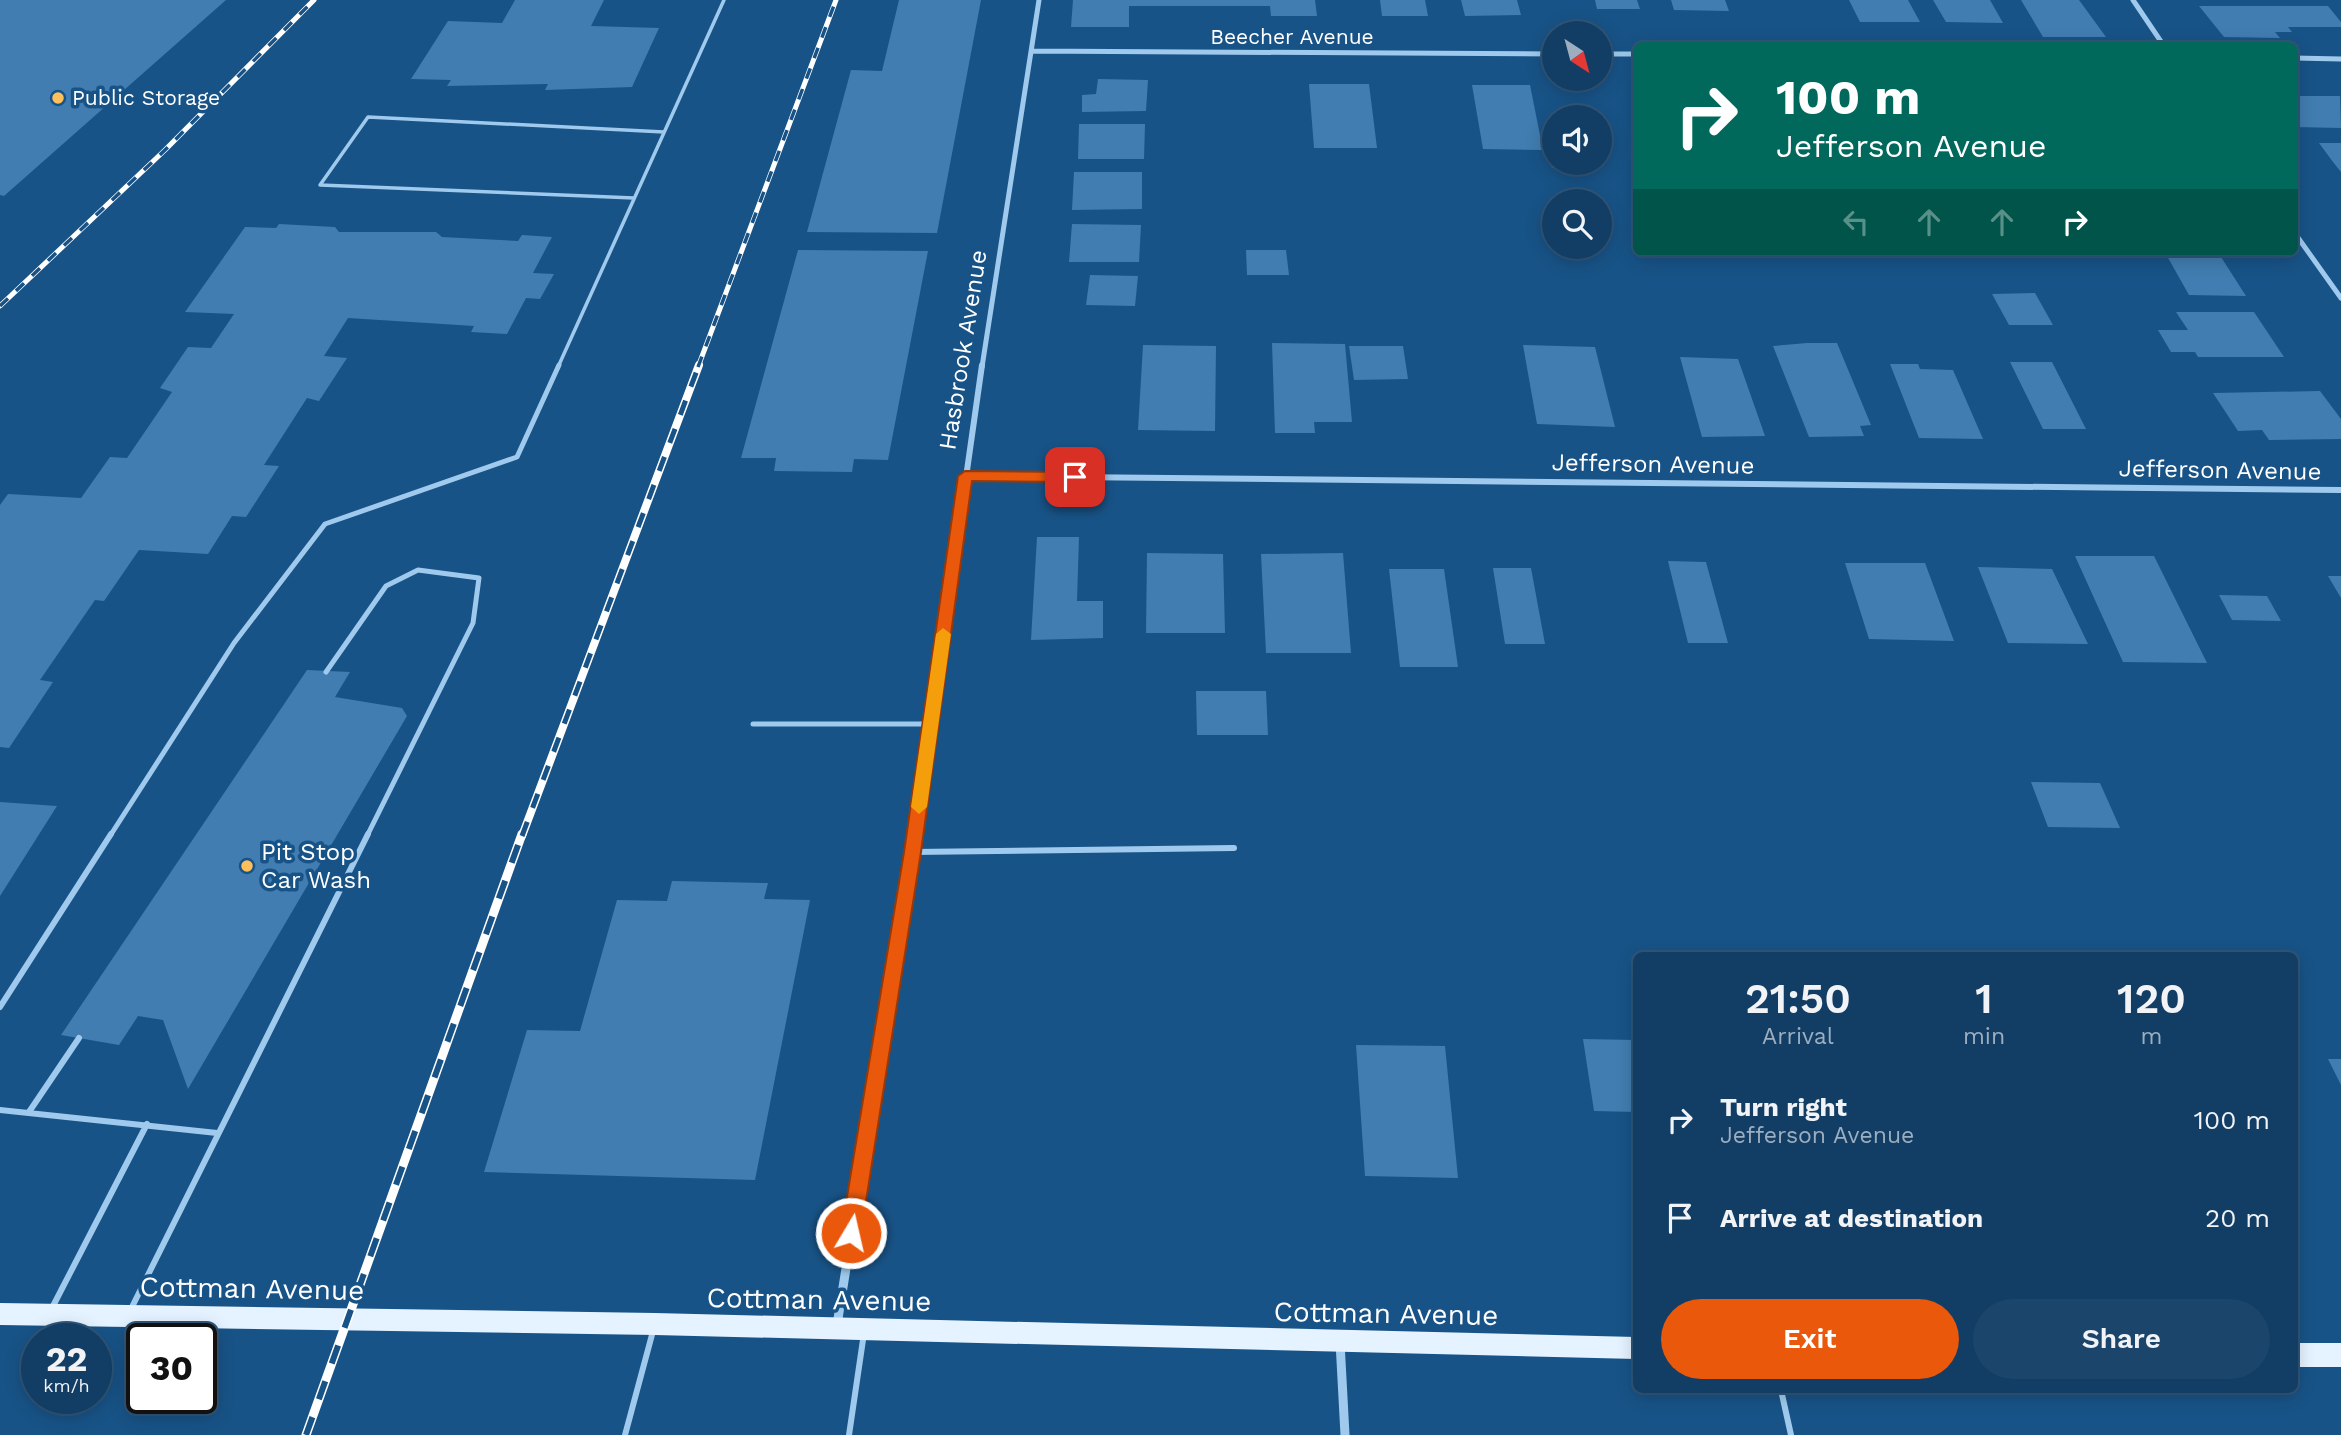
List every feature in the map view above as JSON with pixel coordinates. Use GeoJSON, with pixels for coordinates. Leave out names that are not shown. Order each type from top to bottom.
{"type":"FeatureCollection","features":[{"type":"Feature","properties":{"kind":"main road","name":"Cottman Avenue"},"geometry":{"type":"LineString","coordinates":[[0,1314],[654,1324],[1633,1348]]}},
{"type":"Feature","properties":{"kind":"main road"},"geometry":{"type":"LineString","coordinates":[[2298,1355],[2339,1360]]}},
{"type":"Feature","properties":{"kind":"street","name":"Hasbrook Avenue"},"geometry":{"type":"LineString","coordinates":[[837,1329],[913,852],[965,476],[1038,0]]}},
{"type":"Feature","properties":{"kind":"street"},"geometry":{"type":"LineString","coordinates":[[2133,0],[2161,42]]}},
{"type":"Feature","properties":{"kind":"street","name":"Beecher Avenue"},"geometry":{"type":"LineString","coordinates":[[1031,51],[1542,54]]}},
{"type":"Feature","properties":{"kind":"street"},"geometry":{"type":"LineString","coordinates":[[1612,54],[1633,54]]}},
{"type":"Feature","properties":{"kind":"street"},"geometry":{"type":"LineString","coordinates":[[2298,58],[2341,59]]}},
{"type":"Feature","properties":{"kind":"street"},"geometry":{"type":"LineString","coordinates":[[2298,238],[2341,298]]}},
{"type":"Feature","properties":{"kind":"street","name":"Jefferson Avenue"},"geometry":{"type":"LineString","coordinates":[[965,476],[2341,490]]}},
{"type":"Feature","properties":{"kind":"street"},"geometry":{"type":"LineString","coordinates":[[1340,1342],[1345,1435]]}},
{"type":"Feature","properties":{"kind":"lane"},"geometry":{"type":"LineString","coordinates":[[0,1007],[234,643],[325,524],[517,457],[724,0]]}},
{"type":"Feature","properties":{"kind":"lane"},"geometry":{"type":"LineString","coordinates":[[634,198],[320,186],[368,117],[664,132]]}},
{"type":"Feature","properties":{"kind":"lane"},"geometry":{"type":"LineString","coordinates":[[127,1316],[472,623],[478,578],[418,570],[386,586],[326,672]]}},
{"type":"Feature","properties":{"kind":"lane"},"geometry":{"type":"LineString","coordinates":[[753,723],[931,724]]}},
{"type":"Feature","properties":{"kind":"lane"},"geometry":{"type":"LineString","coordinates":[[913,852],[1234,848]]}},
{"type":"Feature","properties":{"kind":"lane"},"geometry":{"type":"LineString","coordinates":[[29,1112],[79,1038]]}},
{"type":"Feature","properties":{"kind":"lane"},"geometry":{"type":"LineString","coordinates":[[0,1110],[217,1133]]}},
{"type":"Feature","properties":{"kind":"lane"},"geometry":{"type":"LineString","coordinates":[[48,1315],[147,1124]]}},
{"type":"Feature","properties":{"kind":"lane"},"geometry":{"type":"LineString","coordinates":[[625,1435],[654,1324]]}},
{"type":"Feature","properties":{"kind":"lane"},"geometry":{"type":"LineString","coordinates":[[849,1435],[864,1330]]}},
{"type":"Feature","properties":{"kind":"lane"},"geometry":{"type":"LineString","coordinates":[[1782,1393],[1791,1435]]}},
{"type":"Feature","properties":{"kind":"building","name":"Public Storage"},"geometry":{"type":"Polygon","coordinates":[[[0,0],[226,0],[4,196],[0,195],[0,0]]]}},
{"type":"Feature","properties":{"kind":"building"},"geometry":{"type":"Polygon","coordinates":[[[515,0],[604,0],[591,26],[659,28],[632,87],[545,90],[548,84],[447,86],[451,80],[411,79],[448,21],[502,23],[515,0]]]}},
{"type":"Feature","properties":{"kind":"building"},"geometry":{"type":"Polygon","coordinates":[[[899,0],[981,0],[937,233],[807,232],[851,70],[882,71],[899,0]]]}},
{"type":"Feature","properties":{"kind":"building"},"geometry":{"type":"Polygon","coordinates":[[[1073,0],[1315,0],[1317,16],[1271,16],[1270,6],[1129,6],[1129,27],[1071,27],[1073,0]]]}},
{"type":"Feature","properties":{"kind":"building"},"geometry":{"type":"Polygon","coordinates":[[[1380,0],[1425,0],[1428,16],[1382,16],[1380,0]]]}},
{"type":"Feature","properties":{"kind":"building"},"geometry":{"type":"Polygon","coordinates":[[[1461,0],[1517,0],[1521,15],[1465,16],[1461,0]]]}},
{"type":"Feature","properties":{"kind":"building"},"geometry":{"type":"Polygon","coordinates":[[[1595,0],[1637,0],[1640,9],[1597,9],[1595,0]]]}},
{"type":"Feature","properties":{"kind":"building"},"geometry":{"type":"Polygon","coordinates":[[[1671,0],[1725,0],[1729,11],[1674,10],[1671,0]]]}},
{"type":"Feature","properties":{"kind":"building"},"geometry":{"type":"Polygon","coordinates":[[[1849,0],[1908,0],[1920,22],[1860,22],[1849,0]]]}},
{"type":"Feature","properties":{"kind":"building"},"geometry":{"type":"Polygon","coordinates":[[[1933,0],[1990,0],[2003,23],[1946,22],[1933,0]]]}},
{"type":"Feature","properties":{"kind":"building"},"geometry":{"type":"Polygon","coordinates":[[[2021,0],[2079,0],[2106,37],[2043,37],[2021,0]]]}},
{"type":"Feature","properties":{"kind":"building"},"geometry":{"type":"Polygon","coordinates":[[[2199,6],[2328,6],[2341,22],[2341,27],[2288,27],[2292,32],[2275,32],[2280,38],[2224,37],[2199,6]]]}},
{"type":"Feature","properties":{"kind":"building"},"geometry":{"type":"Polygon","coordinates":[[[1098,79],[1148,80],[1146,111],[1082,112],[1082,95],[1096,94],[1098,79]]]}},
{"type":"Feature","properties":{"kind":"building"},"geometry":{"type":"Polygon","coordinates":[[[1309,84],[1369,84],[1377,148],[1314,148],[1309,84]]]}},
{"type":"Feature","properties":{"kind":"building"},"geometry":{"type":"Polygon","coordinates":[[[1472,85],[1530,85],[1542,150],[1483,149],[1472,85]]]}},
{"type":"Feature","properties":{"kind":"building"},"geometry":{"type":"Polygon","coordinates":[[[2298,96],[2340,96],[2341,128],[2298,127],[2298,96]]]}},
{"type":"Feature","properties":{"kind":"building"},"geometry":{"type":"Polygon","coordinates":[[[1079,124],[1145,124],[1144,159],[1078,159],[1079,124]]]}},
{"type":"Feature","properties":{"kind":"building"},"geometry":{"type":"Polygon","coordinates":[[[2319,143],[2341,143],[2341,172],[2333,162],[2319,143]]]}},
{"type":"Feature","properties":{"kind":"building"},"geometry":{"type":"Polygon","coordinates":[[[1074,172],[1142,172],[1142,209],[1072,210],[1074,172]]]}},
{"type":"Feature","properties":{"kind":"building"},"geometry":{"type":"Polygon","coordinates":[[[279,224],[335,227],[339,232],[436,232],[442,237],[518,241],[522,235],[552,237],[533,273],[554,274],[540,299],[526,298],[507,334],[471,332],[474,326],[348,318],[324,356],[347,358],[319,401],[307,398],[264,465],[279,466],[246,517],[232,516],[208,554],[139,550],[104,601],[95,600],[40,680],[53,682],[9,748],[0,747],[0,505],[8,494],[81,498],[110,457],[127,458],[172,392],[160,388],[188,347],[211,348],[234,314],[185,312],[245,227],[276,228],[279,224]]]}},
{"type":"Feature","properties":{"kind":"building"},"geometry":{"type":"Polygon","coordinates":[[[1072,224],[1141,225],[1139,262],[1069,262],[1072,224]]]}},
{"type":"Feature","properties":{"kind":"building"},"geometry":{"type":"Polygon","coordinates":[[[798,250],[928,251],[888,460],[854,459],[852,472],[774,471],[776,458],[741,458],[798,250]]]}},
{"type":"Feature","properties":{"kind":"building"},"geometry":{"type":"Polygon","coordinates":[[[1246,250],[1286,250],[1289,275],[1247,275],[1246,250]]]}},
{"type":"Feature","properties":{"kind":"building"},"geometry":{"type":"Polygon","coordinates":[[[2167,256],[2221,257],[2246,296],[2189,295],[2167,256]]]}},
{"type":"Feature","properties":{"kind":"building"},"geometry":{"type":"Polygon","coordinates":[[[1090,275],[1138,276],[1135,306],[1086,305],[1090,275]]]}},
{"type":"Feature","properties":{"kind":"building"},"geometry":{"type":"Polygon","coordinates":[[[2035,293],[2053,325],[2009,325],[1992,294],[2035,293]]]}},
{"type":"Feature","properties":{"kind":"building"},"geometry":{"type":"Polygon","coordinates":[[[2176,312],[2254,312],[2284,357],[2198,357],[2195,352],[2171,352],[2158,330],[2188,330],[2176,312]]]}},
{"type":"Feature","properties":{"kind":"building"},"geometry":{"type":"Polygon","coordinates":[[[1272,343],[1345,344],[1352,422],[1314,422],[1315,433],[1275,433],[1272,343]]]}},
{"type":"Feature","properties":{"kind":"building"},"geometry":{"type":"Polygon","coordinates":[[[1837,343],[1871,425],[1860,426],[1864,436],[1809,437],[1773,346],[1837,343]]]}},
{"type":"Feature","properties":{"kind":"building"},"geometry":{"type":"Polygon","coordinates":[[[1143,345],[1216,346],[1215,431],[1138,430],[1143,345]]]}},
{"type":"Feature","properties":{"kind":"building"},"geometry":{"type":"Polygon","coordinates":[[[1523,345],[1595,347],[1615,427],[1537,424],[1523,345]]]}},
{"type":"Feature","properties":{"kind":"building"},"geometry":{"type":"Polygon","coordinates":[[[1349,346],[1403,346],[1408,379],[1354,380],[1349,346]]]}},
{"type":"Feature","properties":{"kind":"building"},"geometry":{"type":"Polygon","coordinates":[[[1680,357],[1738,359],[1765,436],[1702,437],[1680,357]]]}},
{"type":"Feature","properties":{"kind":"building"},"geometry":{"type":"Polygon","coordinates":[[[2010,362],[2052,362],[2086,429],[2043,429],[2010,362]]]}},
{"type":"Feature","properties":{"kind":"building"},"geometry":{"type":"Polygon","coordinates":[[[1890,364],[1918,364],[1920,369],[1953,370],[1983,439],[1919,438],[1890,364]]]}},
{"type":"Feature","properties":{"kind":"building"},"geometry":{"type":"Polygon","coordinates":[[[2320,391],[2341,419],[2341,439],[2269,440],[2262,430],[2238,431],[2213,393],[2320,391]]]}},
{"type":"Feature","properties":{"kind":"building"},"geometry":{"type":"Polygon","coordinates":[[[1037,537],[1079,537],[1077,601],[1103,601],[1103,638],[1031,640],[1037,537]]]}},
{"type":"Feature","properties":{"kind":"building"},"geometry":{"type":"Polygon","coordinates":[[[1147,553],[1223,554],[1225,633],[1146,633],[1147,553]]]}},
{"type":"Feature","properties":{"kind":"building"},"geometry":{"type":"Polygon","coordinates":[[[1343,553],[1351,653],[1266,653],[1261,554],[1343,553]]]}},
{"type":"Feature","properties":{"kind":"building"},"geometry":{"type":"Polygon","coordinates":[[[2075,556],[2154,556],[2207,663],[2123,662],[2075,556]]]}},
{"type":"Feature","properties":{"kind":"building"},"geometry":{"type":"Polygon","coordinates":[[[1668,561],[1706,562],[1728,643],[1688,643],[1668,561]]]}},
{"type":"Feature","properties":{"kind":"building"},"geometry":{"type":"Polygon","coordinates":[[[1845,563],[1925,563],[1954,641],[1869,639],[1845,563]]]}},
{"type":"Feature","properties":{"kind":"building"},"geometry":{"type":"Polygon","coordinates":[[[1978,567],[2052,569],[2088,644],[2008,643],[1978,567]]]}},
{"type":"Feature","properties":{"kind":"building"},"geometry":{"type":"Polygon","coordinates":[[[1493,568],[1531,568],[1545,644],[1505,644],[1493,568]]]}},
{"type":"Feature","properties":{"kind":"building"},"geometry":{"type":"Polygon","coordinates":[[[1389,569],[1444,569],[1458,667],[1400,667],[1389,569]]]}},
{"type":"Feature","properties":{"kind":"building"},"geometry":{"type":"Polygon","coordinates":[[[2328,576],[2341,576],[2341,598],[2328,576]]]}},
{"type":"Feature","properties":{"kind":"building"},"geometry":{"type":"Polygon","coordinates":[[[2219,595],[2267,596],[2281,621],[2232,620],[2219,595]]]}},
{"type":"Feature","properties":{"kind":"building","name":"Pit Stop Car Wash"},"geometry":{"type":"Polygon","coordinates":[[[307,670],[350,672],[335,697],[402,708],[407,716],[188,1089],[163,1020],[138,1016],[119,1045],[61,1035],[307,670]]]}},
{"type":"Feature","properties":{"kind":"building"},"geometry":{"type":"Polygon","coordinates":[[[1196,691],[1266,691],[1268,735],[1197,735],[1196,691]]]}},
{"type":"Feature","properties":{"kind":"building"},"geometry":{"type":"Polygon","coordinates":[[[2031,782],[2100,783],[2120,828],[2048,827],[2031,782]]]}},
{"type":"Feature","properties":{"kind":"building"},"geometry":{"type":"Polygon","coordinates":[[[0,802],[57,806],[0,896],[0,802]]]}},
{"type":"Feature","properties":{"kind":"building"},"geometry":{"type":"Polygon","coordinates":[[[672,881],[768,883],[764,899],[810,900],[755,1180],[484,1172],[527,1030],[580,1031],[617,900],[667,901],[672,881]]]}},
{"type":"Feature","properties":{"kind":"building"},"geometry":{"type":"Polygon","coordinates":[[[1583,1039],[1633,1040],[1633,1112],[1594,1111],[1583,1039]]]}},
{"type":"Feature","properties":{"kind":"building"},"geometry":{"type":"Polygon","coordinates":[[[1356,1045],[1445,1046],[1458,1178],[1365,1176],[1356,1045]]]}},
{"type":"Feature","properties":{"kind":"building"},"geometry":{"type":"Polygon","coordinates":[[[2328,1059],[2341,1059],[2341,1085],[2328,1059]]]}},
{"type":"Feature","properties":{"kind":"railway"},"geometry":{"type":"LineString","coordinates":[[0,306],[165,150],[314,0]]}},
{"type":"Feature","properties":{"kind":"railway"},"geometry":{"type":"LineString","coordinates":[[698,367],[836,0]]}},
{"type":"Feature","properties":{"kind":"railway"},"geometry":{"type":"LineString","coordinates":[[522,836],[699,365]]}},
{"type":"Feature","properties":{"kind":"railway"},"geometry":{"type":"LineString","coordinates":[[306,1435],[522,834]]}},
{"type":"Feature","properties":{"kind":"slow traffic"},"geometry":{"type":"LineString","coordinates":[[919,807],[943,634]]}},
{"type":"Feature","properties":{"kind":"place","name":"Public Storage"},"geometry":{"type":"Point","coordinates":[58,98]}},
{"type":"Feature","properties":{"kind":"place","name":"Pit Stop Car Wash"},"geometry":{"type":"Point","coordinates":[247,866]}},
{"type":"Feature","properties":{"kind":"route"},"geometry":{"type":"LineString","coordinates":[[851,1233],[913,852],[965,476],[1075,477]]}}]}
